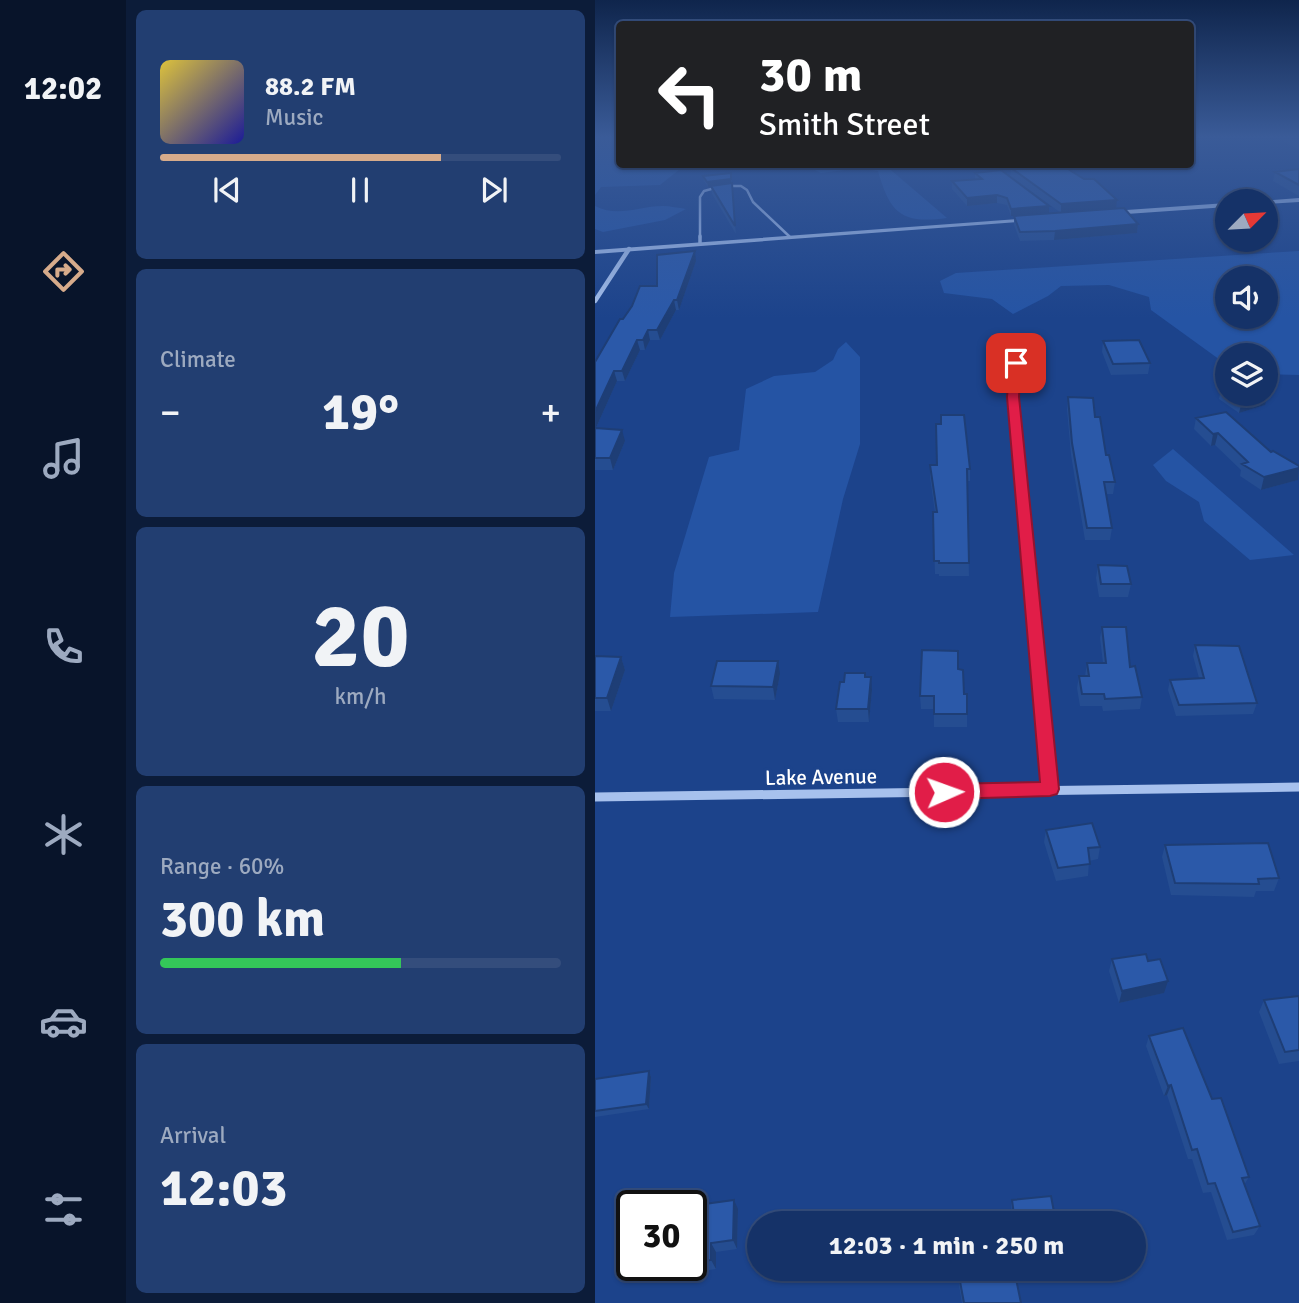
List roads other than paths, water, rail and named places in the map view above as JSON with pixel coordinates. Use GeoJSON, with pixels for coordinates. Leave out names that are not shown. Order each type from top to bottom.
{"type":"FeatureCollection","features":[{"type":"Feature","properties":{"kind":"street"},"geometry":{"type":"LineString","coordinates":[[1278,201],[1299,200]]}},
{"type":"Feature","properties":{"kind":"street"},"geometry":{"type":"LineString","coordinates":[[1101,214],[1215,206]]}},
{"type":"Feature","properties":{"kind":"street"},"geometry":{"type":"LineString","coordinates":[[595,252],[1047,218]]}},
{"type":"Feature","properties":{"kind":"street"},"geometry":{"type":"LineString","coordinates":[[595,301],[629,249]]}},
{"type":"Feature","properties":{"kind":"street"},"geometry":{"type":"LineString","coordinates":[[1016,363],[1013,397],[1050,789]]}},
{"type":"Feature","properties":{"kind":"street","name":"Lake Avenue"},"geometry":{"type":"LineString","coordinates":[[595,797],[1299,787]]}},
{"type":"Feature","properties":{"kind":"lane"},"geometry":{"type":"LineString","coordinates":[[700,197],[700,244]]}},
{"type":"Feature","properties":{"kind":"lane"},"geometry":{"type":"LineString","coordinates":[[752,197],[760,209],[790,237]]}}]}
